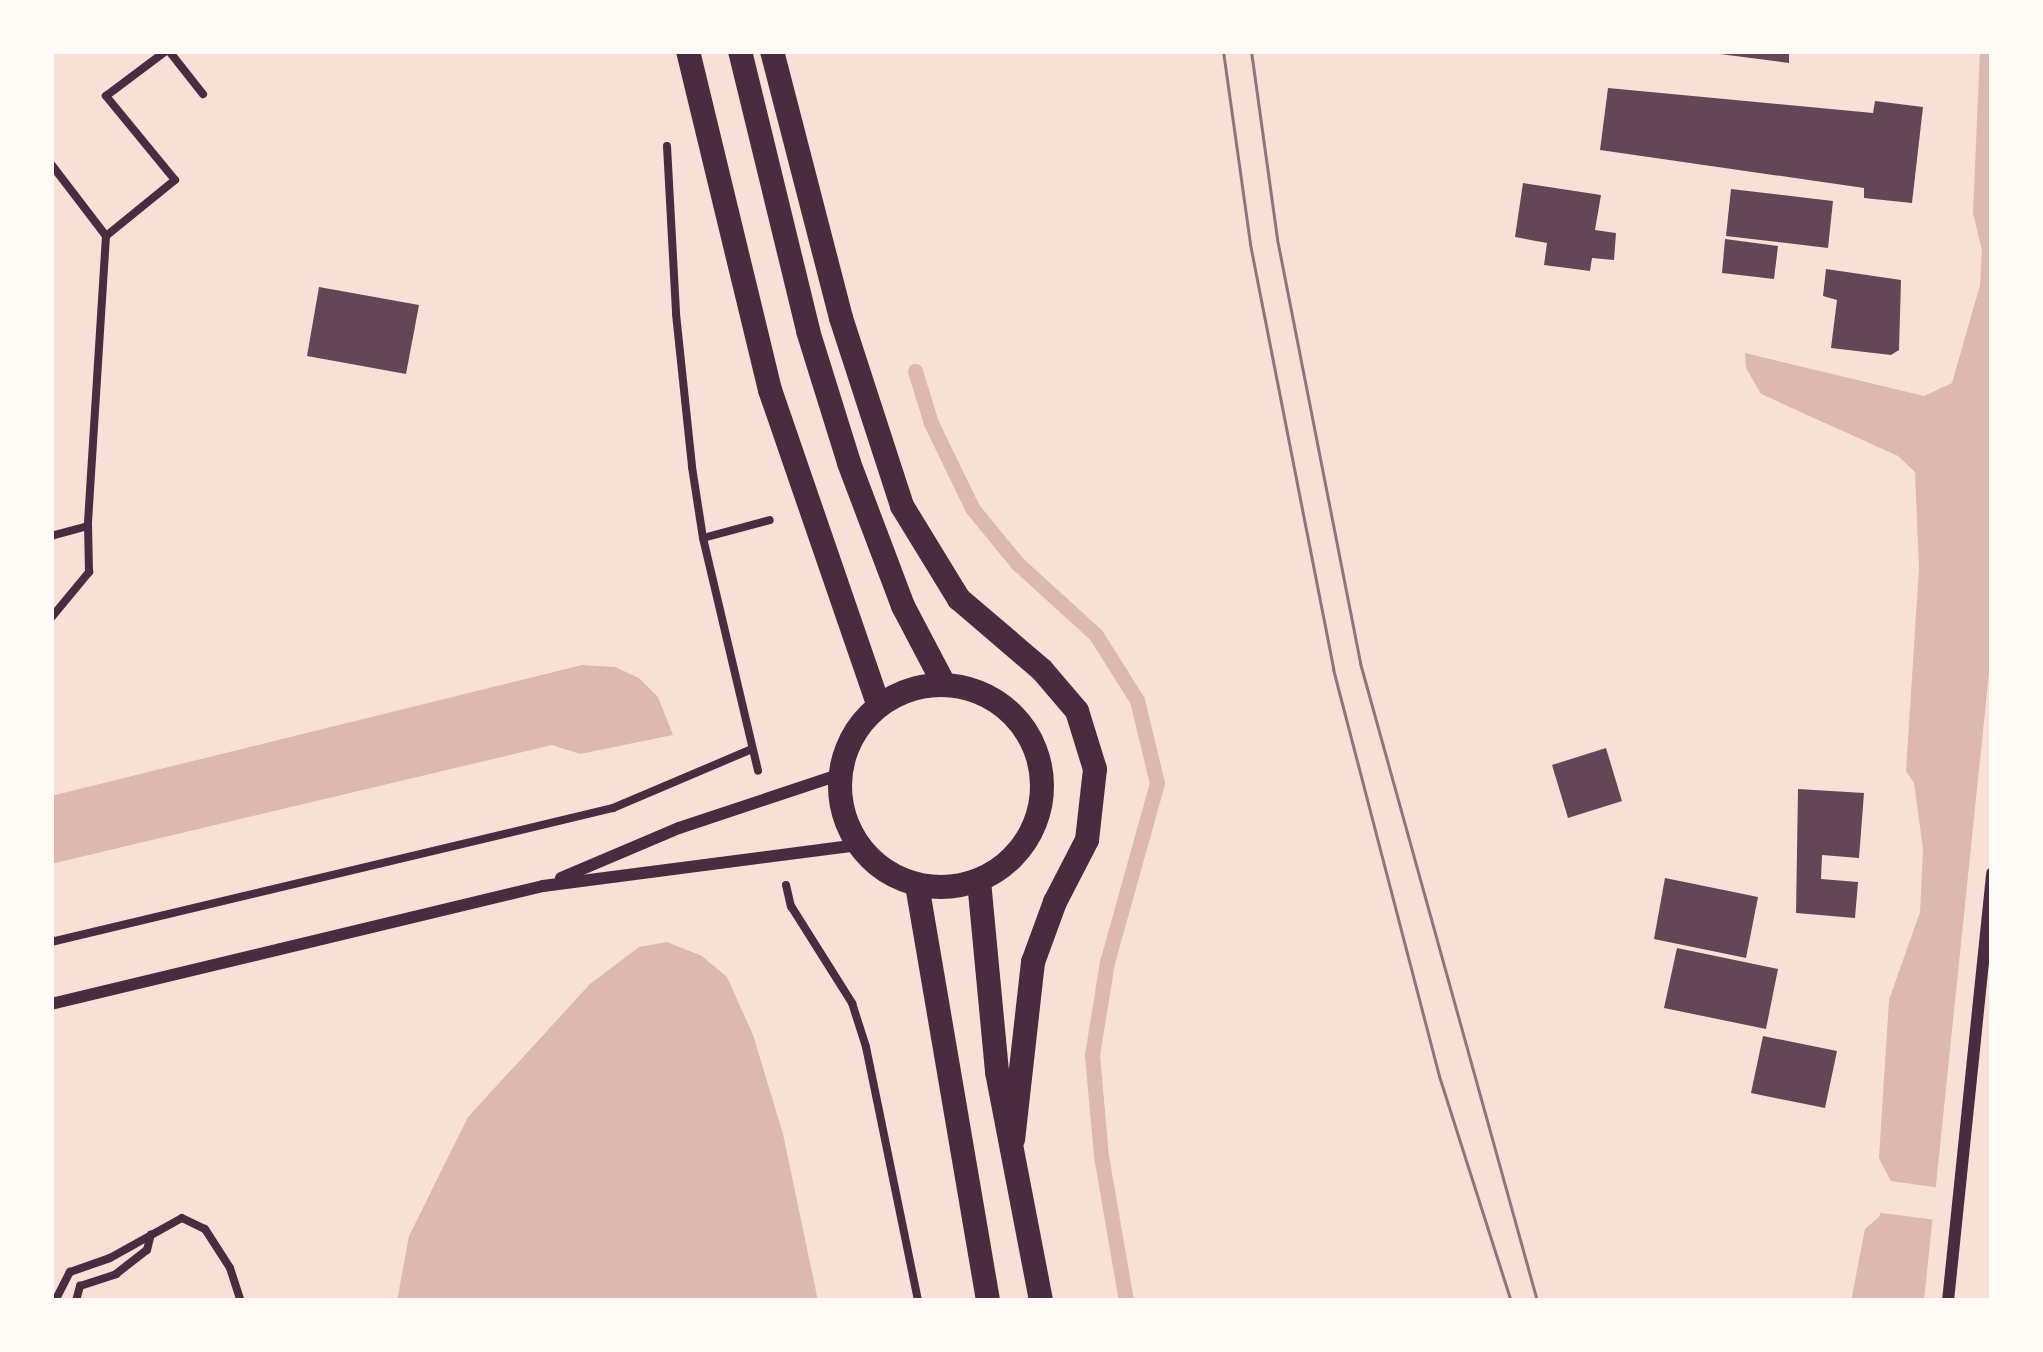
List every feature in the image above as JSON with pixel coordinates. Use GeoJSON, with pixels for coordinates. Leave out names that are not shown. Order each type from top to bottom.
{"type":"FeatureCollection","features":[{"type":"Feature","properties":{"kind":"main road"},"geometry":{"type":"LineString","coordinates":[[688,51],[770,390],[879,706]]}},
{"type":"Feature","properties":{"kind":"main road"},"geometry":{"type":"LineString","coordinates":[[740,51],[808,331],[848,463],[903,606],[944,684]]}},
{"type":"Feature","properties":{"kind":"main road"},"geometry":{"type":"LineString","coordinates":[[772,51],[841,318],[902,506],[959,599],[1042,670],[1069,700],[1092,755],[1095,806],[1087,840],[1054,902],[1034,962],[1012,1139]]}},
{"type":"Feature","properties":{"kind":"main road"},"geometry":{"type":"LineString","coordinates":[[944,684],[1004,706],[1019,721],[1039,758],[1042,800],[1036,821],[1014,857],[980,881],[959,886],[917,885],[895,876],[858,845],[843,811],[841,774],[860,725],[879,706],[910,690],[944,684]]}},
{"type":"Feature","properties":{"kind":"main road"},"geometry":{"type":"LineString","coordinates":[[980,881],[997,1072],[1041,1301]]}},
{"type":"Feature","properties":{"kind":"main road"},"geometry":{"type":"LineString","coordinates":[[917,885],[988,1301]]}},
{"type":"Feature","properties":{"kind":"street"},"geometry":{"type":"LineString","coordinates":[[543,886],[680,828],[841,774]]}},
{"type":"Feature","properties":{"kind":"street"},"geometry":{"type":"LineString","coordinates":[[51,1004],[543,886],[858,845]]}},
{"type":"Feature","properties":{"kind":"street"},"geometry":{"type":"LineString","coordinates":[[1948,1301],[1992,873]]}},
{"type":"Feature","properties":{"kind":"path"},"geometry":{"type":"LineString","coordinates":[[106,236],[175,180],[106,96],[168,51],[203,94]]}},
{"type":"Feature","properties":{"kind":"path"},"geometry":{"type":"LineString","coordinates":[[666,135],[676,314],[703,538],[765,799]]}},
{"type":"Feature","properties":{"kind":"path"},"geometry":{"type":"LineString","coordinates":[[51,164],[106,236],[89,572],[51,618]]}},
{"type":"Feature","properties":{"kind":"path"},"geometry":{"type":"LineString","coordinates":[[703,538],[770,520]]}},
{"type":"Feature","properties":{"kind":"path"},"geometry":{"type":"LineString","coordinates":[[51,536],[88,526]]}},
{"type":"Feature","properties":{"kind":"path"},"geometry":{"type":"LineString","coordinates":[[51,942],[613,808],[752,749]]}},
{"type":"Feature","properties":{"kind":"path"},"geometry":{"type":"LineString","coordinates":[[779,855],[791,906],[852,1003],[866,1047],[918,1301]]}},
{"type":"Feature","properties":{"kind":"path"},"geometry":{"type":"LineString","coordinates":[[55,1301],[70,1273],[110,1258],[182,1218],[206,1229],[230,1268],[241,1301]]}},
{"type":"Feature","properties":{"kind":"path"},"geometry":{"type":"LineString","coordinates":[[76,1301],[80,1286],[116,1274],[146,1250],[152,1232]]}},
{"type":"Feature","properties":{"kind":"shaded area"},"geometry":{"type":"Polygon","coordinates":[[[1980,51],[1992,51],[1992,644],[1924,1301],[1851,1301],[1865,1229],[1879,1217],[1891,1182],[1879,1158],[1889,1000],[1920,912],[1923,849],[1914,783],[1906,771],[1919,568],[1915,472],[1898,456],[1761,394],[1746,368],[1745,353],[1924,396],[1952,383],[1980,285],[1982,251],[1973,213],[1980,51]]]}},
{"type":"Feature","properties":{"kind":"shaded area"},"geometry":{"type":"Polygon","coordinates":[[[582,665],[615,667],[639,678],[658,697],[673,735],[580,754],[552,745],[51,864],[51,796],[582,665]]]}},
{"type":"Feature","properties":{"kind":"shaded area"},"geometry":{"type":"Polygon","coordinates":[[[667,942],[702,956],[727,977],[753,1035],[783,1134],[818,1301],[397,1301],[409,1236],[468,1117],[590,984],[639,947],[667,942]]]}},
{"type":"Feature","properties":{"kind":"pier"},"geometry":{"type":"Polygon","coordinates":[[[1884,1180],[1940,1188],[1936,1220],[1875,1212],[1884,1180]]]}},
{"type":"Feature","properties":{"kind":"building"},"geometry":{"type":"Polygon","coordinates":[[[1789,51],[1789,63],[1720,54],[1789,51]]]}},
{"type":"Feature","properties":{"kind":"building"},"geometry":{"type":"Polygon","coordinates":[[[1608,88],[1873,113],[1875,101],[1923,107],[1912,203],[1864,198],[1864,188],[1600,150],[1608,88]]]}},
{"type":"Feature","properties":{"kind":"building"},"geometry":{"type":"Polygon","coordinates":[[[1523,183],[1601,195],[1595,230],[1616,233],[1614,260],[1592,258],[1590,271],[1544,265],[1547,243],[1515,237],[1523,183]]]}},
{"type":"Feature","properties":{"kind":"building"},"geometry":{"type":"Polygon","coordinates":[[[1731,189],[1833,201],[1828,248],[1726,236],[1731,189]]]}},
{"type":"Feature","properties":{"kind":"building"},"geometry":{"type":"Polygon","coordinates":[[[1725,239],[1778,246],[1774,279],[1722,273],[1725,239]]]}},
{"type":"Feature","properties":{"kind":"building"},"geometry":{"type":"Polygon","coordinates":[[[1826,269],[1901,280],[1899,350],[1891,355],[1831,348],[1837,300],[1823,296],[1826,269]]]}},
{"type":"Feature","properties":{"kind":"building"},"geometry":{"type":"Polygon","coordinates":[[[319,287],[419,305],[406,374],[307,356],[319,287]]]}},
{"type":"Feature","properties":{"kind":"building"},"geometry":{"type":"Polygon","coordinates":[[[1606,748],[1622,801],[1568,818],[1552,765],[1606,748]]]}},
{"type":"Feature","properties":{"kind":"building"},"geometry":{"type":"Polygon","coordinates":[[[1798,789],[1864,793],[1859,858],[1822,855],[1821,879],[1858,882],[1855,918],[1796,913],[1798,789]]]}},
{"type":"Feature","properties":{"kind":"building"},"geometry":{"type":"Polygon","coordinates":[[[1665,878],[1758,897],[1746,958],[1654,939],[1665,878]]]}},
{"type":"Feature","properties":{"kind":"building"},"geometry":{"type":"Polygon","coordinates":[[[1677,948],[1778,969],[1766,1029],[1664,1008],[1677,948]]]}},
{"type":"Feature","properties":{"kind":"building"},"geometry":{"type":"Polygon","coordinates":[[[1763,1036],[1837,1051],[1825,1108],[1751,1093],[1763,1036]]]}},
{"type":"Feature","properties":{"kind":"waterway"},"geometry":{"type":"LineString","coordinates":[[915,371],[931,423],[972,508],[1017,563],[1096,635],[1137,700],[1157,783],[1107,962],[1092,1055],[1101,1156],[1126,1301]]}},
{"type":"Feature","properties":{"kind":"tram line"},"geometry":{"type":"LineString","coordinates":[[1223,51],[1250,244],[1333,669],[1439,1076],[1511,1301]]}},
{"type":"Feature","properties":{"kind":"tram line"},"geometry":{"type":"LineString","coordinates":[[1251,51],[1277,239],[1360,663],[1537,1301]]}}]}
